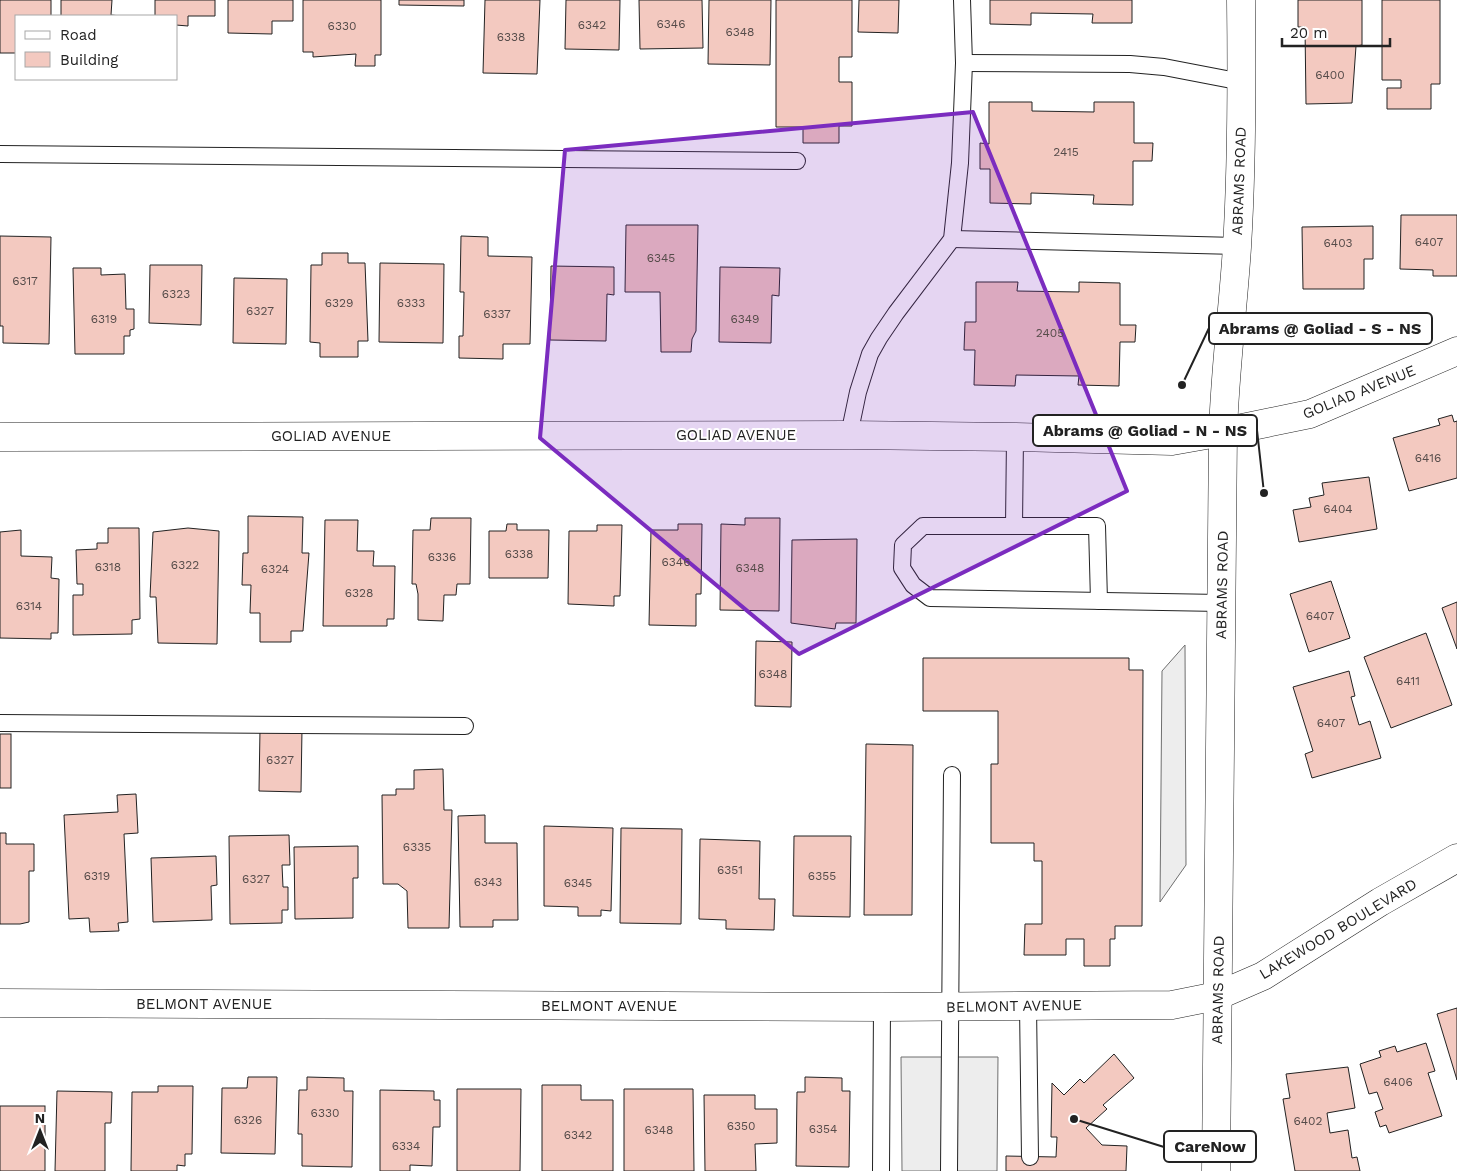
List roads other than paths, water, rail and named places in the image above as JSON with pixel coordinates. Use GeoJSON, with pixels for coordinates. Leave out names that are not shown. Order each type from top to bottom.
{"type":"FeatureCollection","features":[{"type":"Feature","properties":{"kind":"street","name":"ABRAMS ROAD"},"geometry":{"type":"LineString","coordinates":[[1216,1171],[1223,432],[1237,246],[1242,82],[1240,0]]}},
{"type":"Feature","properties":{"kind":"street","name":"GOLIAD AVENUE"},"geometry":{"type":"LineString","coordinates":[[0,437],[849,435],[1172,441],[1310,414],[1457,351]]}},
{"type":"Feature","properties":{"kind":"street","name":"LAKEWOOD BOULEVARD"},"geometry":{"type":"LineString","coordinates":[[1217,996],[1263,976],[1380,902],[1457,858]]}},
{"type":"Feature","properties":{"kind":"street","name":"BELMONT AVENUE"},"geometry":{"type":"LineString","coordinates":[[0,1004],[882,1008],[1172,1004],[1217,996]]}},
{"type":"Feature","properties":{"kind":"lane"},"geometry":{"type":"LineString","coordinates":[[849,435],[864,370],[875,346],[896,313],[952,238],[960,163],[964,63],[962,0]]}},
{"type":"Feature","properties":{"kind":"lane"},"geometry":{"type":"LineString","coordinates":[[964,63],[1130,64],[1164,67],[1242,82]]}},
{"type":"Feature","properties":{"kind":"lane"},"geometry":{"type":"LineString","coordinates":[[0,154],[797,162]]}},
{"type":"Feature","properties":{"kind":"lane"},"geometry":{"type":"LineString","coordinates":[[952,238],[1237,246]]}},
{"type":"Feature","properties":{"kind":"lane"},"geometry":{"type":"LineString","coordinates":[[1014,526],[1015,437]]}},
{"type":"Feature","properties":{"kind":"lane"},"geometry":{"type":"LineString","coordinates":[[1099,601],[1097,526],[923,526],[903,545],[902,568],[913,585],[930,598],[1099,601],[1221,603]]}},
{"type":"Feature","properties":{"kind":"lane"},"geometry":{"type":"LineString","coordinates":[[0,723],[465,726]]}},
{"type":"Feature","properties":{"kind":"lane"},"geometry":{"type":"LineString","coordinates":[[949,1171],[952,775]]}},
{"type":"Feature","properties":{"kind":"lane"},"geometry":{"type":"LineString","coordinates":[[1028,1006],[1030,1157]]}},
{"type":"Feature","properties":{"kind":"lane"},"geometry":{"type":"LineString","coordinates":[[881,1171],[882,1008]]}},
{"type":"Feature","properties":{"kind":"place","name":"Abrams @ Goliad - S - NS"},"geometry":{"type":"Point","coordinates":[1182,385]}},
{"type":"Feature","properties":{"kind":"place","name":"Abrams @ Goliad - N - NS"},"geometry":{"type":"Point","coordinates":[1264,493]}},
{"type":"Feature","properties":{"kind":"place","name":"CareNow"},"geometry":{"type":"Point","coordinates":[1074,1119]}}]}
